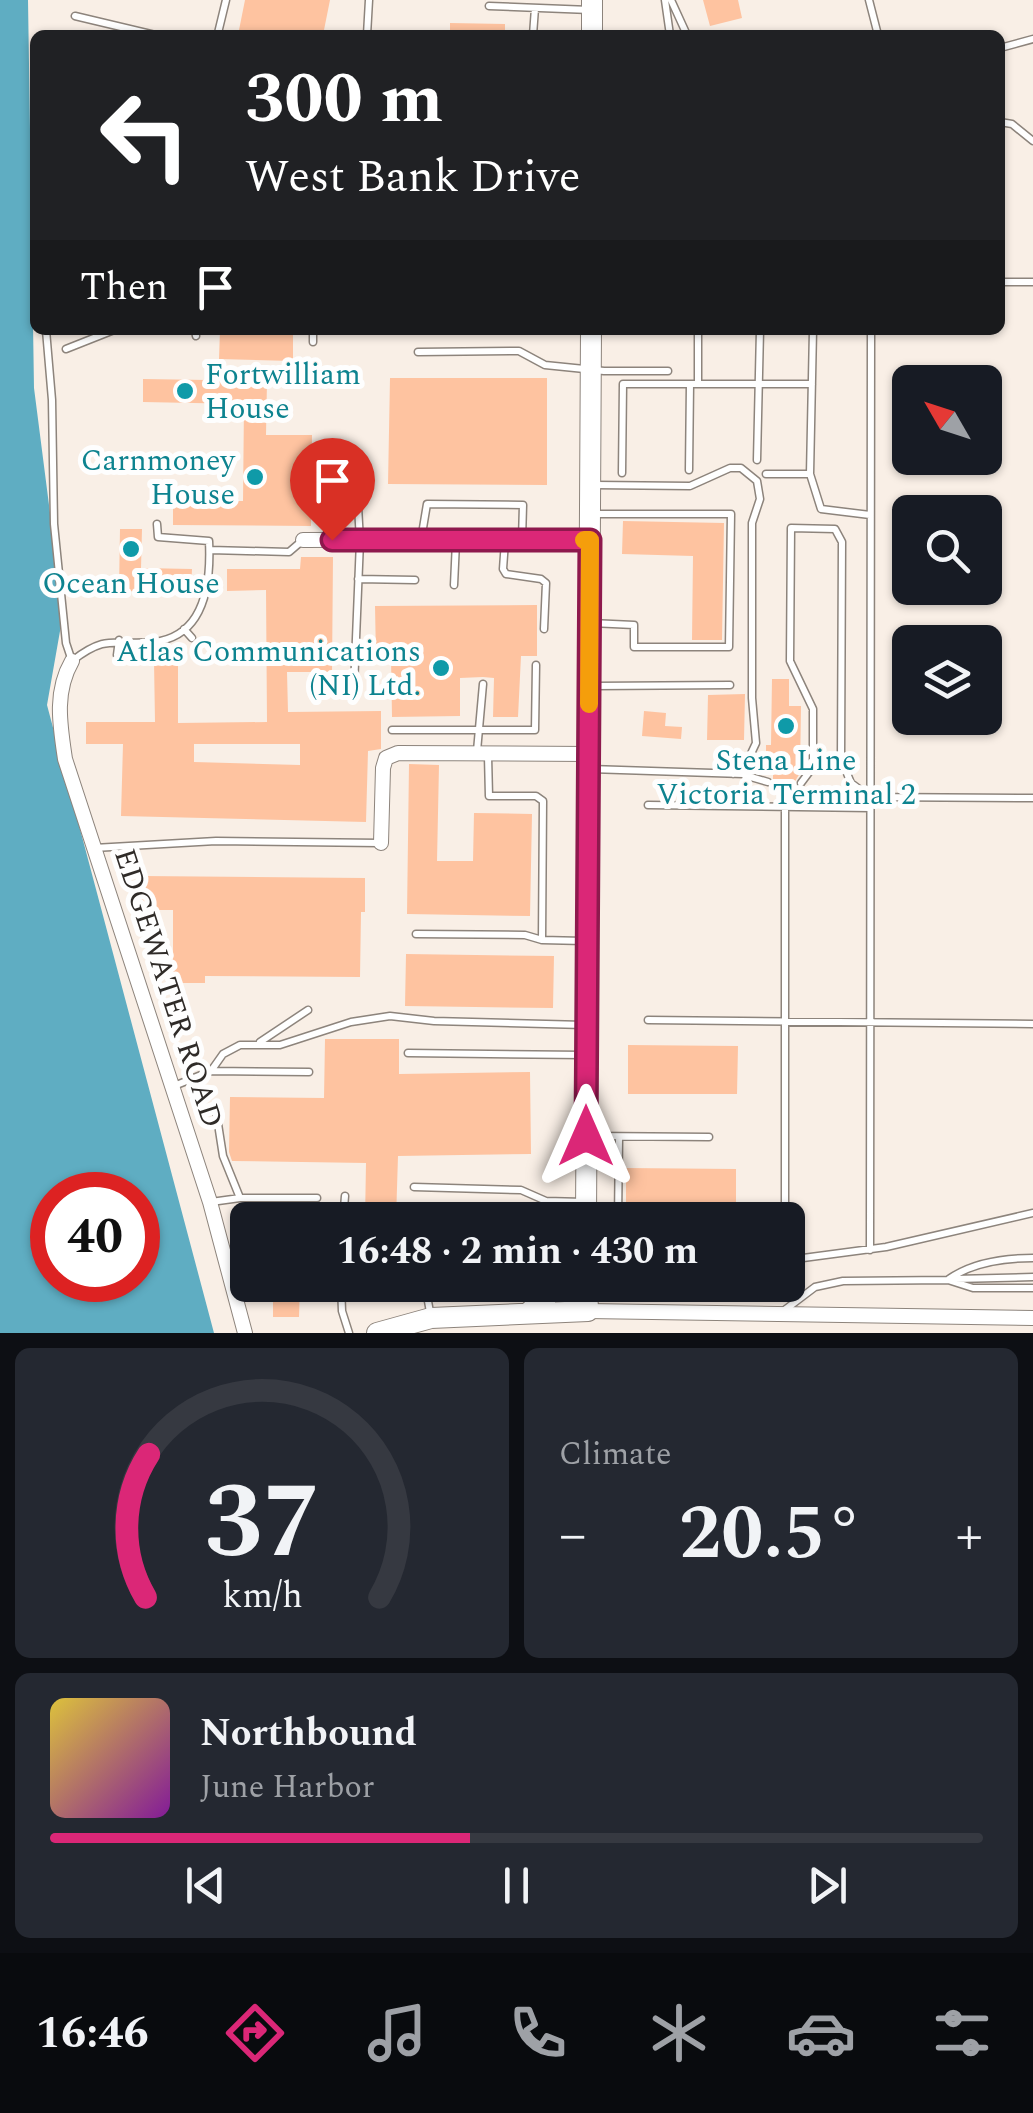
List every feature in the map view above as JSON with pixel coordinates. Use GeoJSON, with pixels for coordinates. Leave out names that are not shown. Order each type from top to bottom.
{"type":"FeatureCollection","features":[{"type":"Feature","properties":{"kind":"street"},"geometry":{"type":"LineString","coordinates":[[591,5],[592,30]]}},
{"type":"Feature","properties":{"kind":"street"},"geometry":{"type":"LineString","coordinates":[[586,1202],[591,335]]}},
{"type":"Feature","properties":{"kind":"street"},"geometry":{"type":"LineString","coordinates":[[304,540],[590,540]]}},
{"type":"Feature","properties":{"kind":"street","name":"EDGEWATER ROAD"},"geometry":{"type":"LineString","coordinates":[[72,661],[64,674],[58,709],[65,759],[210,1202],[245,1333]]}},
{"type":"Feature","properties":{"kind":"street"},"geometry":{"type":"LineString","coordinates":[[381,844],[382,768],[386,758],[398,753],[482,752],[589,762]]}},
{"type":"Feature","properties":{"kind":"street"},"geometry":{"type":"LineString","coordinates":[[528,1313],[540,1302]]}},
{"type":"Feature","properties":{"kind":"street"},"geometry":{"type":"LineString","coordinates":[[588,1302],[588,1311]]}},
{"type":"Feature","properties":{"kind":"street"},"geometry":{"type":"LineString","coordinates":[[377,1333],[528,1313],[588,1311],[1033,1318]]}},
{"type":"Feature","properties":{"kind":"lane"},"geometry":{"type":"LineString","coordinates":[[219,30],[226,0]]}},
{"type":"Feature","properties":{"kind":"lane"},"geometry":{"type":"LineString","coordinates":[[367,30],[370,0]]}},
{"type":"Feature","properties":{"kind":"lane"},"geometry":{"type":"LineString","coordinates":[[668,0],[670,30]]}},
{"type":"Feature","properties":{"kind":"lane"},"geometry":{"type":"LineString","coordinates":[[668,0],[684,30]]}},
{"type":"Feature","properties":{"kind":"lane"},"geometry":{"type":"LineString","coordinates":[[869,0],[877,30]]}},
{"type":"Feature","properties":{"kind":"lane"},"geometry":{"type":"LineString","coordinates":[[489,6],[591,5]]}},
{"type":"Feature","properties":{"kind":"lane"},"geometry":{"type":"LineString","coordinates":[[534,30],[535,8]]}},
{"type":"Feature","properties":{"kind":"lane"},"geometry":{"type":"LineString","coordinates":[[74,16],[134,30]]}},
{"type":"Feature","properties":{"kind":"lane"},"geometry":{"type":"LineString","coordinates":[[1005,47],[1033,39]]}},
{"type":"Feature","properties":{"kind":"lane"},"geometry":{"type":"LineString","coordinates":[[1005,123],[1033,140]]}},
{"type":"Feature","properties":{"kind":"lane"},"geometry":{"type":"LineString","coordinates":[[1005,282],[1033,282]]}},
{"type":"Feature","properties":{"kind":"lane"},"geometry":{"type":"LineString","coordinates":[[46,335],[54,524],[66,643],[72,661],[92,646],[118,640],[156,642],[184,629],[206,600],[209,540],[158,538],[156,524]]}},
{"type":"Feature","properties":{"kind":"lane"},"geometry":{"type":"LineString","coordinates":[[66,349],[101,335]]}},
{"type":"Feature","properties":{"kind":"lane"},"geometry":{"type":"LineString","coordinates":[[312,342],[313,335]]}},
{"type":"Feature","properties":{"kind":"lane"},"geometry":{"type":"LineString","coordinates":[[689,470],[698,335]]}},
{"type":"Feature","properties":{"kind":"lane"},"geometry":{"type":"LineString","coordinates":[[757,460],[760,335]]}},
{"type":"Feature","properties":{"kind":"lane"},"geometry":{"type":"LineString","coordinates":[[813,335],[810,474],[821,508],[870,514]]}},
{"type":"Feature","properties":{"kind":"lane"},"geometry":{"type":"LineString","coordinates":[[870,1250],[871,335]]}},
{"type":"Feature","properties":{"kind":"lane"},"geometry":{"type":"LineString","coordinates":[[418,352],[519,352],[544,365],[668,371]]}},
{"type":"Feature","properties":{"kind":"lane"},"geometry":{"type":"LineString","coordinates":[[622,472],[622,384],[812,384]]}},
{"type":"Feature","properties":{"kind":"lane"},"geometry":{"type":"LineString","coordinates":[[590,485],[690,486],[730,468],[741,468],[757,481],[760,500],[752,523],[752,698],[756,743],[748,760],[733,774]]}},
{"type":"Feature","properties":{"kind":"lane"},"geometry":{"type":"LineString","coordinates":[[766,474],[810,474]]}},
{"type":"Feature","properties":{"kind":"lane"},"geometry":{"type":"LineString","coordinates":[[420,542],[426,504],[523,506],[522,541]]}},
{"type":"Feature","properties":{"kind":"lane"},"geometry":{"type":"LineString","coordinates":[[354,687],[358,506]]}},
{"type":"Feature","properties":{"kind":"lane"},"geometry":{"type":"LineString","coordinates":[[589,623],[634,625],[634,646],[729,648],[731,514],[590,514]]}},
{"type":"Feature","properties":{"kind":"lane"},"geometry":{"type":"LineString","coordinates":[[801,783],[813,767],[813,708],[790,661],[790,528],[834,529],[842,542],[842,758],[851,782],[870,797],[1033,798]]}},
{"type":"Feature","properties":{"kind":"lane"},"geometry":{"type":"LineString","coordinates":[[210,550],[289,552],[304,540]]}},
{"type":"Feature","properties":{"kind":"lane"},"geometry":{"type":"LineString","coordinates":[[454,584],[456,542]]}},
{"type":"Feature","properties":{"kind":"lane"},"geometry":{"type":"LineString","coordinates":[[506,542],[506,574],[540,578],[546,583],[544,629]]}},
{"type":"Feature","properties":{"kind":"lane"},"geometry":{"type":"LineString","coordinates":[[358,579],[415,580]]}},
{"type":"Feature","properties":{"kind":"lane"},"geometry":{"type":"LineString","coordinates":[[184,629],[192,638]]}},
{"type":"Feature","properties":{"kind":"lane"},"geometry":{"type":"LineString","coordinates":[[117,655],[118,640]]}},
{"type":"Feature","properties":{"kind":"lane"},"geometry":{"type":"LineString","coordinates":[[392,730],[535,730],[536,665]]}},
{"type":"Feature","properties":{"kind":"lane"},"geometry":{"type":"LineString","coordinates":[[483,684],[478,731],[489,796],[536,796],[542,801],[542,940]]}},
{"type":"Feature","properties":{"kind":"lane"},"geometry":{"type":"LineString","coordinates":[[589,686],[730,685]]}},
{"type":"Feature","properties":{"kind":"lane"},"geometry":{"type":"LineString","coordinates":[[589,762],[733,774],[771,767]]}},
{"type":"Feature","properties":{"kind":"lane"},"geometry":{"type":"LineString","coordinates":[[802,768],[813,767]]}},
{"type":"Feature","properties":{"kind":"lane"},"geometry":{"type":"LineString","coordinates":[[743,774],[768,782]]}},
{"type":"Feature","properties":{"kind":"lane"},"geometry":{"type":"LineString","coordinates":[[648,806],[870,808]]}},
{"type":"Feature","properties":{"kind":"lane"},"geometry":{"type":"LineString","coordinates":[[785,808],[785,1202]]}},
{"type":"Feature","properties":{"kind":"lane"},"geometry":{"type":"LineString","coordinates":[[94,848],[216,841],[381,844]]}},
{"type":"Feature","properties":{"kind":"lane"},"geometry":{"type":"LineString","coordinates":[[416,934],[586,940]]}},
{"type":"Feature","properties":{"kind":"lane"},"geometry":{"type":"LineString","coordinates":[[258,1042],[308,1010]]}},
{"type":"Feature","properties":{"kind":"lane"},"geometry":{"type":"LineString","coordinates":[[212,1071],[224,1054],[240,1045],[280,1044],[351,1022],[390,1016],[434,1022],[586,1024]]}},
{"type":"Feature","properties":{"kind":"lane"},"geometry":{"type":"LineString","coordinates":[[648,1020],[1033,1024]]}},
{"type":"Feature","properties":{"kind":"lane"},"geometry":{"type":"LineString","coordinates":[[408,1053],[586,1055]]}},
{"type":"Feature","properties":{"kind":"lane"},"geometry":{"type":"LineString","coordinates":[[173,1086],[212,1071],[310,1072]]}},
{"type":"Feature","properties":{"kind":"lane"},"geometry":{"type":"LineString","coordinates":[[216,1111],[223,1156],[240,1198]]}},
{"type":"Feature","properties":{"kind":"lane"},"geometry":{"type":"LineString","coordinates":[[586,1136],[709,1137]]}},
{"type":"Feature","properties":{"kind":"lane"},"geometry":{"type":"LineString","coordinates":[[618,1202],[619,1137]]}},
{"type":"Feature","properties":{"kind":"lane"},"geometry":{"type":"LineString","coordinates":[[414,1187],[521,1190],[550,1202]]}},
{"type":"Feature","properties":{"kind":"lane"},"geometry":{"type":"LineString","coordinates":[[344,1202],[345,1196]]}},
{"type":"Feature","properties":{"kind":"lane"},"geometry":{"type":"LineString","coordinates":[[210,1202],[317,1198]]}},
{"type":"Feature","properties":{"kind":"lane"},"geometry":{"type":"LineString","coordinates":[[805,1259],[870,1250],[1033,1213]]}},
{"type":"Feature","properties":{"kind":"lane"},"geometry":{"type":"LineString","coordinates":[[948,1280],[964,1268],[1010,1258],[1033,1258]]}},
{"type":"Feature","properties":{"kind":"lane"},"geometry":{"type":"LineString","coordinates":[[781,1313],[814,1287],[842,1282],[1033,1277]]}},
{"type":"Feature","properties":{"kind":"lane"},"geometry":{"type":"LineString","coordinates":[[948,1280],[973,1288],[1033,1288]]}},
{"type":"Feature","properties":{"kind":"lane"},"geometry":{"type":"LineString","coordinates":[[342,1302],[349,1333]]}},
{"type":"Feature","properties":{"kind":"water"},"geometry":{"type":"Polygon","coordinates":[[[0,0],[28,0],[30,335],[33,335],[34,388],[63,614],[47,705],[214,1333],[0,1333],[0,0]]]}},
{"type":"Feature","properties":{"kind":"building"},"geometry":{"type":"Polygon","coordinates":[[[245,0],[330,0],[324,30],[239,30],[245,0]]]}},
{"type":"Feature","properties":{"kind":"building"},"geometry":{"type":"Polygon","coordinates":[[[703,0],[738,0],[742,18],[710,26],[703,0]]]}},
{"type":"Feature","properties":{"kind":"building"},"geometry":{"type":"Polygon","coordinates":[[[450,23],[505,24],[505,30],[450,30],[450,23]]]}},
{"type":"Feature","properties":{"kind":"building"},"geometry":{"type":"Polygon","coordinates":[[[220,335],[293,335],[293,361],[219,359],[220,335]]]}},
{"type":"Feature","properties":{"kind":"building"},"geometry":{"type":"Polygon","coordinates":[[[390,378],[547,378],[547,485],[388,484],[390,378]]]}},
{"type":"Feature","properties":{"kind":"building"},"geometry":{"type":"Polygon","coordinates":[[[143,379],[267,381],[266,435],[312,435],[311,526],[173,525],[173,501],[243,501],[244,404],[143,402],[143,379]]]}},
{"type":"Feature","properties":{"kind":"building"},"geometry":{"type":"Polygon","coordinates":[[[623,521],[724,523],[722,640],[692,640],[693,556],[622,554],[623,521]]]}},
{"type":"Feature","properties":{"kind":"building","name":"Ocean House"},"geometry":{"type":"Polygon","coordinates":[[[120,529],[142,529],[141,568],[192,569],[191,592],[119,591],[120,529]]]}},
{"type":"Feature","properties":{"kind":"building"},"geometry":{"type":"Polygon","coordinates":[[[301,557],[333,557],[332,672],[287,672],[288,712],[381,711],[381,749],[368,751],[366,822],[121,816],[123,744],[86,744],[86,722],[155,722],[154,661],[178,661],[178,723],[267,722],[266,590],[227,591],[227,569],[300,569],[301,557]],[[194,744],[194,762],[300,765],[300,744],[194,744]]]}},
{"type":"Feature","properties":{"kind":"building","name":"Atlas Communications (NI) Ltd."},"geometry":{"type":"Polygon","coordinates":[[[537,605],[537,656],[521,656],[518,717],[493,717],[494,678],[483,677],[460,678],[460,716],[392,717],[391,657],[376,657],[375,606],[537,605]]]}},
{"type":"Feature","properties":{"kind":"building","name":"Stena Line Victoria Terminal 2"},"geometry":{"type":"Polygon","coordinates":[[[772,679],[789,679],[789,706],[801,706],[800,773],[794,783],[800,793],[773,793],[773,774],[778,766],[773,760],[766,760],[766,745],[771,745],[772,679]]]}},
{"type":"Feature","properties":{"kind":"building"},"geometry":{"type":"Polygon","coordinates":[[[745,694],[744,740],[707,740],[708,695],[745,694]]]}},
{"type":"Feature","properties":{"kind":"building"},"geometry":{"type":"Polygon","coordinates":[[[644,711],[666,713],[665,726],[682,727],[681,739],[642,736],[644,711]]]}},
{"type":"Feature","properties":{"kind":"building"},"geometry":{"type":"Polygon","coordinates":[[[409,764],[439,765],[437,861],[473,861],[474,813],[532,814],[530,916],[407,914],[409,764]]]}},
{"type":"Feature","properties":{"kind":"building"},"geometry":{"type":"Polygon","coordinates":[[[142,876],[365,878],[360,977],[205,976],[205,983],[173,983],[173,910],[141,910],[142,876]]]}},
{"type":"Feature","properties":{"kind":"building"},"geometry":{"type":"Polygon","coordinates":[[[406,954],[554,956],[553,1008],[405,1006],[406,954]]]}},
{"type":"Feature","properties":{"kind":"building"},"geometry":{"type":"Polygon","coordinates":[[[325,1039],[399,1039],[399,1074],[530,1072],[531,1154],[398,1156],[397,1202],[365,1202],[366,1163],[232,1161],[230,1097],[324,1098],[325,1039]]]}},
{"type":"Feature","properties":{"kind":"building"},"geometry":{"type":"Polygon","coordinates":[[[628,1045],[738,1046],[737,1094],[628,1094],[628,1045]]]}},
{"type":"Feature","properties":{"kind":"building"},"geometry":{"type":"Polygon","coordinates":[[[626,1168],[736,1169],[736,1202],[626,1202],[626,1168]]]}},
{"type":"Feature","properties":{"kind":"building"},"geometry":{"type":"Polygon","coordinates":[[[273,1302],[299,1302],[299,1317],[273,1317],[273,1302]]]}},
{"type":"Feature","properties":{"kind":"slow traffic"},"geometry":{"type":"LineString","coordinates":[[584,540],[590,540],[589,704]]}},
{"type":"Feature","properties":{"kind":"place","name":"Fortwilliam House"},"geometry":{"type":"Point","coordinates":[185,391]}},
{"type":"Feature","properties":{"kind":"place","name":"Carnmoney House"},"geometry":{"type":"Point","coordinates":[255,477]}},
{"type":"Feature","properties":{"kind":"place","name":"Ocean House"},"geometry":{"type":"Point","coordinates":[131,549]}},
{"type":"Feature","properties":{"kind":"place","name":"Atlas Communications (NI) Ltd."},"geometry":{"type":"Point","coordinates":[441,668]}},
{"type":"Feature","properties":{"kind":"place","name":"Stena Line Victoria Terminal 2"},"geometry":{"type":"Point","coordinates":[786,726]}},
{"type":"Feature","properties":{"kind":"route"},"geometry":{"type":"LineString","coordinates":[[332,540],[590,540],[586,1136]]}}]}
